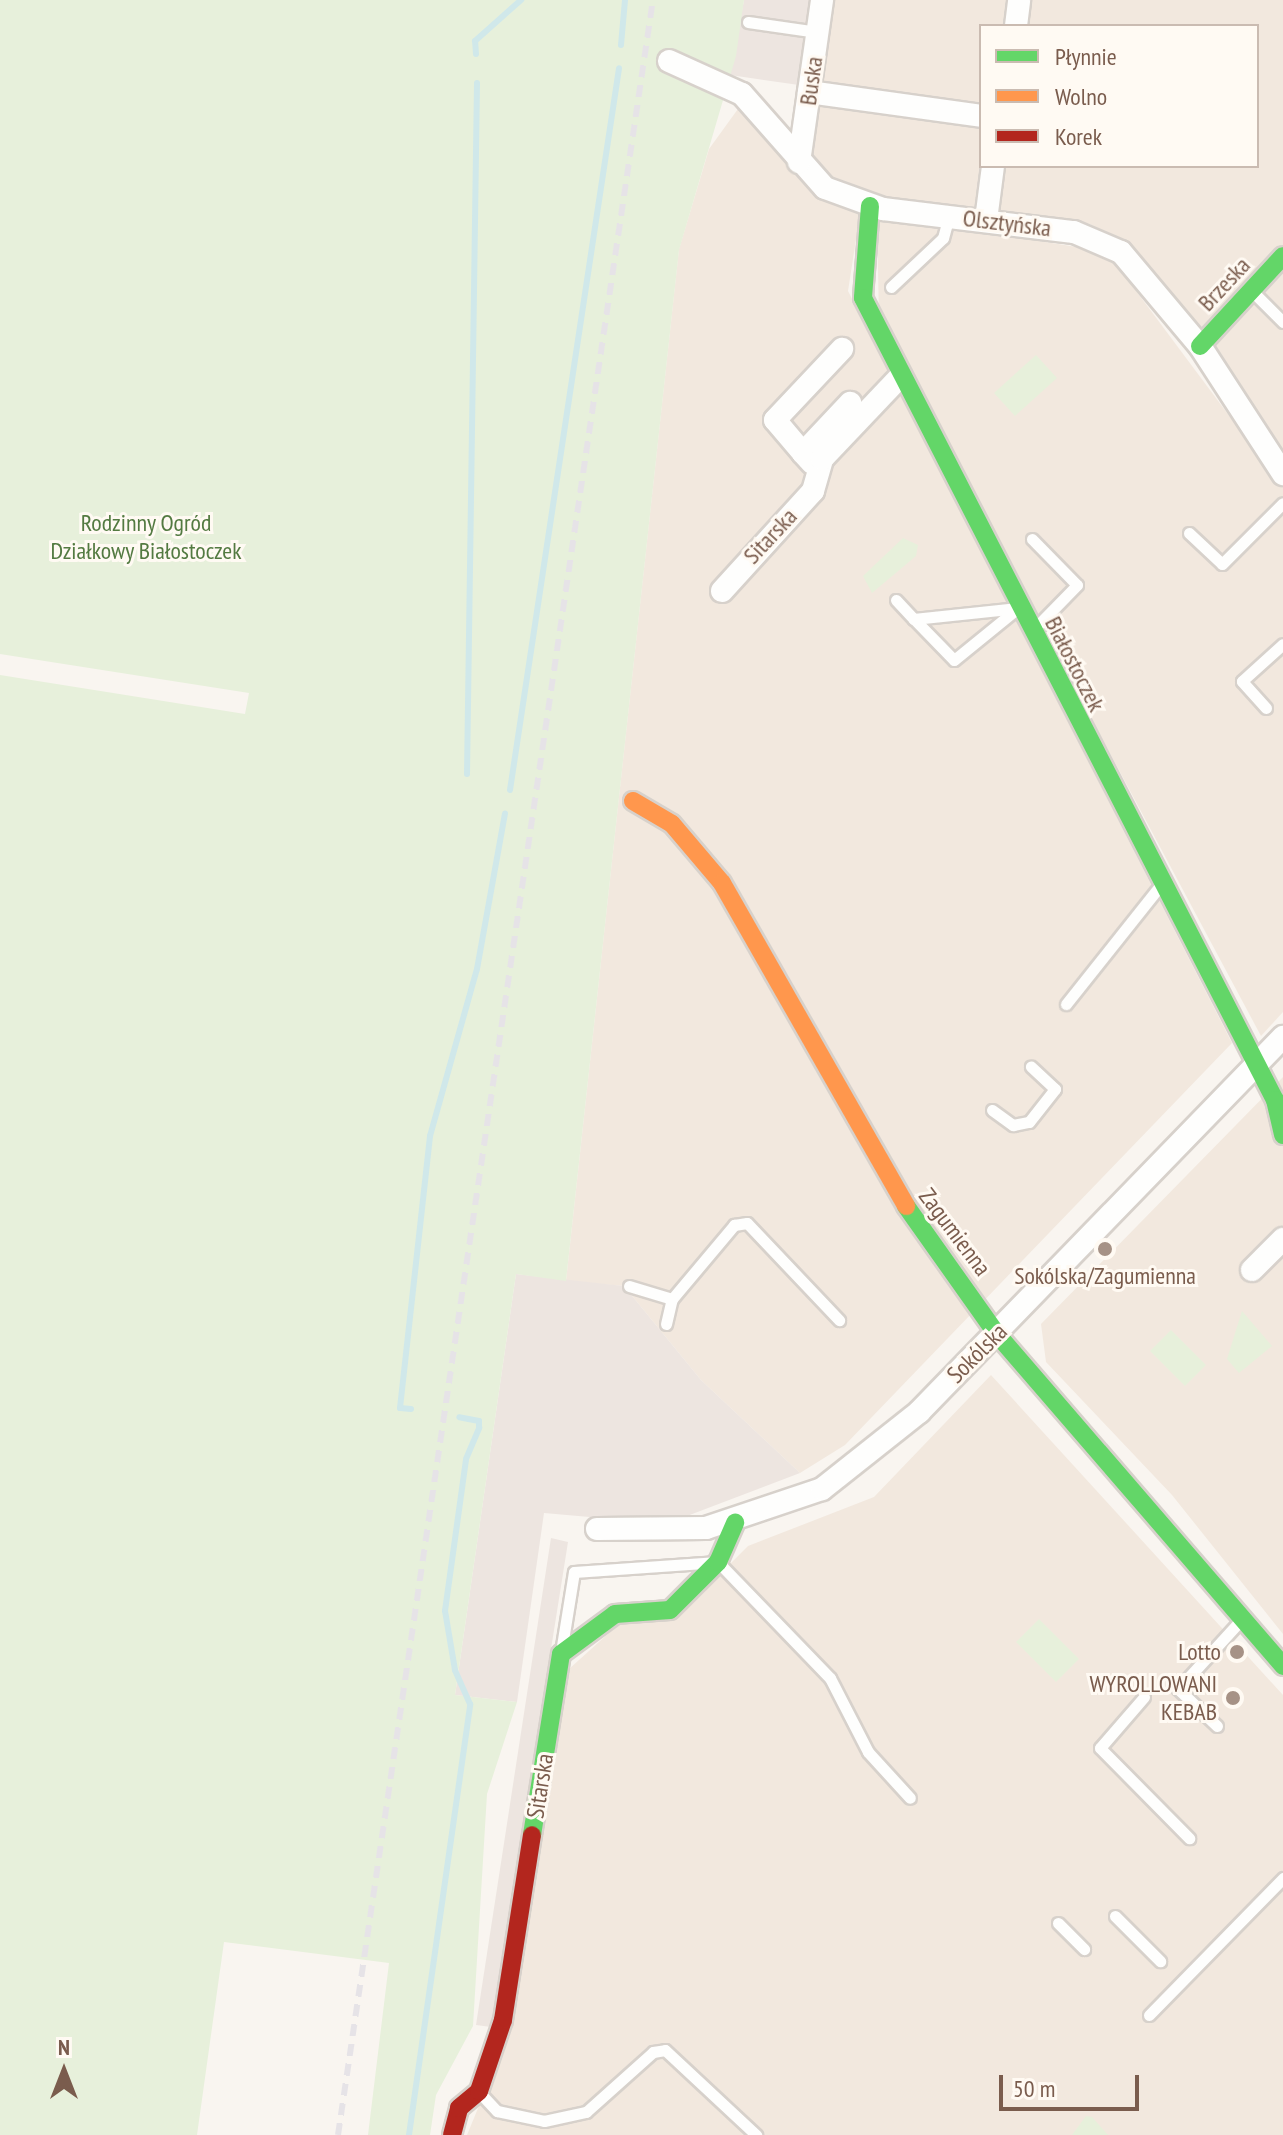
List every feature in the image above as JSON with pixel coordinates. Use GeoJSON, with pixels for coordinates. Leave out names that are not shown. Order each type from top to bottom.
{"type":"FeatureCollection","features":[{"type":"Feature","properties":{"kind":"street","name":"Buska"},"geometry":{"type":"LineString","coordinates":[[799,162],[822,0]]}},
{"type":"Feature","properties":{"kind":"street"},"geometry":{"type":"LineString","coordinates":[[1016,24],[1019,0]]}},
{"type":"Feature","properties":{"kind":"street","name":"Olsztyńska"},"geometry":{"type":"LineString","coordinates":[[669,61],[734,87],[818,185],[870,206],[986,220],[1110,245],[1147,275],[1200,346],[1283,474]]}},
{"type":"Feature","properties":{"kind":"street"},"geometry":{"type":"LineString","coordinates":[[809,92],[979,116]]}},
{"type":"Feature","properties":{"kind":"street"},"geometry":{"type":"LineString","coordinates":[[986,220],[993,168]]}},
{"type":"Feature","properties":{"kind":"street","name":"Białostoczek"},"geometry":{"type":"LineString","coordinates":[[870,206],[861,291],[899,378],[1256,1065],[1283,1135]]}},
{"type":"Feature","properties":{"kind":"street","name":"Brzeska"},"geometry":{"type":"LineString","coordinates":[[1200,346],[1283,256]]}},
{"type":"Feature","properties":{"kind":"street"},"geometry":{"type":"LineString","coordinates":[[813,468],[775,420],[842,349]]}},
{"type":"Feature","properties":{"kind":"street"},"geometry":{"type":"LineString","coordinates":[[813,468],[899,378]]}},
{"type":"Feature","properties":{"kind":"street"},"geometry":{"type":"LineString","coordinates":[[813,468],[850,403]]}},
{"type":"Feature","properties":{"kind":"street","name":"Sitarska"},"geometry":{"type":"LineString","coordinates":[[722,591],[813,468]]}},
{"type":"Feature","properties":{"kind":"street","name":"Zagumienna"},"geometry":{"type":"LineString","coordinates":[[633,801],[672,824],[722,883],[874,1161],[996,1333],[1244,1616],[1283,1666]]}},
{"type":"Feature","properties":{"kind":"street","name":"Sokólska"},"geometry":{"type":"LineString","coordinates":[[597,1529],[664,1533],[735,1523],[822,1489],[919,1412],[1283,1037]]}},
{"type":"Feature","properties":{"kind":"street"},"geometry":{"type":"LineString","coordinates":[[1252,1270],[1283,1239]]}},
{"type":"Feature","properties":{"kind":"street"},"geometry":{"type":"LineString","coordinates":[[561,1654],[615,1614],[670,1610],[718,1562],[735,1523]]}},
{"type":"Feature","properties":{"kind":"street","name":"Sitarska"},"geometry":{"type":"LineString","coordinates":[[452,2135],[459,2108],[479,2091],[486,2054],[503,2020],[561,1654]]}},
{"type":"Feature","properties":{"kind":"lane"},"geometry":{"type":"LineString","coordinates":[[748,22],[817,32]]}},
{"type":"Feature","properties":{"kind":"lane"},"geometry":{"type":"LineString","coordinates":[[891,287],[943,238],[949,216]]}},
{"type":"Feature","properties":{"kind":"lane"},"geometry":{"type":"LineString","coordinates":[[1251,290],[1283,322]]}},
{"type":"Feature","properties":{"kind":"lane"},"geometry":{"type":"LineString","coordinates":[[1189,533],[1222,564],[1283,503]]}},
{"type":"Feature","properties":{"kind":"lane"},"geometry":{"type":"LineString","coordinates":[[1032,539],[1077,585],[1032,632]]}},
{"type":"Feature","properties":{"kind":"lane"},"geometry":{"type":"LineString","coordinates":[[896,600],[954,660],[1018,608]]}},
{"type":"Feature","properties":{"kind":"lane"},"geometry":{"type":"LineString","coordinates":[[914,619],[1018,608]]}},
{"type":"Feature","properties":{"kind":"lane"},"geometry":{"type":"LineString","coordinates":[[1266,708],[1242,681],[1283,644]]}},
{"type":"Feature","properties":{"kind":"lane"},"geometry":{"type":"LineString","coordinates":[[1066,1004],[1163,882]]}},
{"type":"Feature","properties":{"kind":"lane"},"geometry":{"type":"LineString","coordinates":[[992,1110],[1013,1125],[1029,1122],[1055,1089],[1031,1067]]}},
{"type":"Feature","properties":{"kind":"lane"},"geometry":{"type":"LineString","coordinates":[[666,1324],[672,1299],[734,1225],[747,1223],[839,1320]]}},
{"type":"Feature","properties":{"kind":"lane"},"geometry":{"type":"LineString","coordinates":[[629,1286],[672,1299]]}},
{"type":"Feature","properties":{"kind":"lane"},"geometry":{"type":"LineString","coordinates":[[561,1654],[574,1572],[718,1562],[830,1678],[868,1752],[910,1798]]}},
{"type":"Feature","properties":{"kind":"lane"},"geometry":{"type":"LineString","coordinates":[[1217,1726],[1178,1689],[1244,1616]]}},
{"type":"Feature","properties":{"kind":"lane"},"geometry":{"type":"LineString","coordinates":[[1144,1697],[1100,1748],[1189,1838]]}},
{"type":"Feature","properties":{"kind":"lane"},"geometry":{"type":"LineString","coordinates":[[1149,2015],[1283,1878]]}},
{"type":"Feature","properties":{"kind":"lane"},"geometry":{"type":"LineString","coordinates":[[1115,1916],[1160,1961]]}},
{"type":"Feature","properties":{"kind":"lane"},"geometry":{"type":"LineString","coordinates":[[1058,1923],[1084,1949]]}},
{"type":"Feature","properties":{"kind":"lane"},"geometry":{"type":"LineString","coordinates":[[479,2091],[497,2111],[544,2121],[586,2112],[653,2052],[665,2050],[756,2135]]}},
{"type":"Feature","properties":{"kind":"shaded area"},"geometry":{"type":"Polygon","coordinates":[[[744,0],[818,0],[806,86],[730,75],[744,0]]]}},
{"type":"Feature","properties":{"kind":"shaded area"},"geometry":{"type":"Polygon","coordinates":[[[818,0],[1283,0],[1283,458],[1128,244],[1090,224],[869,197],[829,182],[799,147],[818,0]]]}},
{"type":"Feature","properties":{"kind":"shaded area"},"geometry":{"type":"Polygon","coordinates":[[[743,102],[821,196],[860,214],[848,291],[1232,1043],[845,1445],[800,1473],[701,1380],[624,1286],[566,1281],[679,249],[709,149],[743,102]]]}},
{"type":"Feature","properties":{"kind":"shaded area"},"geometry":{"type":"Polygon","coordinates":[[[877,215],[1083,248],[1116,264],[1283,488],[1283,1012],[1261,1036],[879,321],[877,215]]]}},
{"type":"Feature","properties":{"kind":"shaded area"},"geometry":{"type":"Polygon","coordinates":[[[1283,1077],[1283,1634],[1172,1495],[1046,1362],[1041,1324],[1283,1077]]]}},
{"type":"Feature","properties":{"kind":"shaded area"},"geometry":{"type":"Polygon","coordinates":[[[516,1274],[624,1286],[701,1380],[800,1473],[687,1516],[635,1521],[544,1513],[517,1702],[455,1695],[516,1274]]]}},
{"type":"Feature","properties":{"kind":"shaded area"},"geometry":{"type":"Polygon","coordinates":[[[991,1375],[1283,1695],[1283,2135],[467,2135],[507,2038],[569,1669],[620,1623],[674,1620],[748,1546],[874,1497],[991,1375]]]}},
{"type":"Feature","properties":{"kind":"shaded area"},"geometry":{"type":"Polygon","coordinates":[[[551,1538],[568,1542],[491,2027],[476,2025],[551,1538]]]}},
{"type":"Feature","properties":{"kind":"green space","name":"Rodzinny Ogród Działkowy Białostoczek"},"geometry":{"type":"Polygon","coordinates":[[[0,0],[744,0],[736,56],[679,250],[566,1281],[516,1274],[455,1695],[517,1702],[487,1794],[473,2026],[436,2095],[430,2135],[368,2135],[389,1963],[224,1942],[197,2135],[0,2135],[0,675],[245,714],[249,693],[0,654],[0,0]]]}},
{"type":"Feature","properties":{"kind":"green space"},"geometry":{"type":"Polygon","coordinates":[[[1036,355],[1057,378],[1015,416],[994,393],[1036,355]]]}},
{"type":"Feature","properties":{"kind":"green space"},"geometry":{"type":"Polygon","coordinates":[[[903,538],[918,545],[916,556],[872,593],[863,576],[903,538]]]}},
{"type":"Feature","properties":{"kind":"green space"},"geometry":{"type":"Polygon","coordinates":[[[1242,1311],[1272,1346],[1239,1373],[1227,1359],[1242,1311]]]}},
{"type":"Feature","properties":{"kind":"green space"},"geometry":{"type":"Polygon","coordinates":[[[1171,1330],[1206,1365],[1185,1386],[1150,1351],[1171,1330]]]}},
{"type":"Feature","properties":{"kind":"green space"},"geometry":{"type":"Polygon","coordinates":[[[1039,1619],[1079,1659],[1056,1682],[1016,1642],[1039,1619]]]}},
{"type":"Feature","properties":{"kind":"green space"},"geometry":{"type":"Polygon","coordinates":[[[1086,2116],[1092,2117],[1108,2135],[1072,2135],[1086,2116]]]}},
{"type":"Feature","properties":{"kind":"waterway"},"geometry":{"type":"LineString","coordinates":[[476,54],[475,41],[521,0]]}},
{"type":"Feature","properties":{"kind":"waterway"},"geometry":{"type":"LineString","coordinates":[[621,45],[625,0]]}},
{"type":"Feature","properties":{"kind":"waterway"},"geometry":{"type":"LineString","coordinates":[[510,790],[619,68]]}},
{"type":"Feature","properties":{"kind":"waterway"},"geometry":{"type":"LineString","coordinates":[[467,774],[477,83]]}},
{"type":"Feature","properties":{"kind":"waterway"},"geometry":{"type":"LineString","coordinates":[[411,1409],[400,1408],[430,1136],[477,969],[505,814]]}},
{"type":"Feature","properties":{"kind":"waterway"},"geometry":{"type":"LineString","coordinates":[[409,2135],[470,1704],[455,1670],[445,1611],[466,1459],[479,1428],[479,1421],[459,1417]]}},
{"type":"Feature","properties":{"kind":"railway"},"geometry":{"type":"LineString","coordinates":[[338,2135],[653,0]]}},
{"type":"Feature","properties":{"kind":"traffic: fast"},"geometry":{"type":"LineString","coordinates":[[870,206],[863,298],[1275,1100],[1283,1135]]}},
{"type":"Feature","properties":{"kind":"traffic: fast"},"geometry":{"type":"LineString","coordinates":[[1200,346],[1283,256]]}},
{"type":"Feature","properties":{"kind":"traffic: fast"},"geometry":{"type":"LineString","coordinates":[[906,1206],[996,1333],[1283,1666]]}},
{"type":"Feature","properties":{"kind":"traffic: fast"},"geometry":{"type":"LineString","coordinates":[[532,1835],[561,1654],[615,1614],[670,1610],[718,1562],[735,1523]]}},
{"type":"Feature","properties":{"kind":"traffic: slow"},"geometry":{"type":"LineString","coordinates":[[633,801],[672,824],[722,883],[906,1206]]}},
{"type":"Feature","properties":{"kind":"traffic: jam"},"geometry":{"type":"LineString","coordinates":[[452,2135],[459,2108],[479,2091],[503,2020],[532,1835]]}},
{"type":"Feature","properties":{"kind":"place","name":"Sokólska/Zagumienna"},"geometry":{"type":"Point","coordinates":[1105,1249]}},
{"type":"Feature","properties":{"kind":"place","name":"Lotto"},"geometry":{"type":"Point","coordinates":[1237,1652]}},
{"type":"Feature","properties":{"kind":"place","name":"WYROLLOWANI KEBAB"},"geometry":{"type":"Point","coordinates":[1233,1698]}}]}
